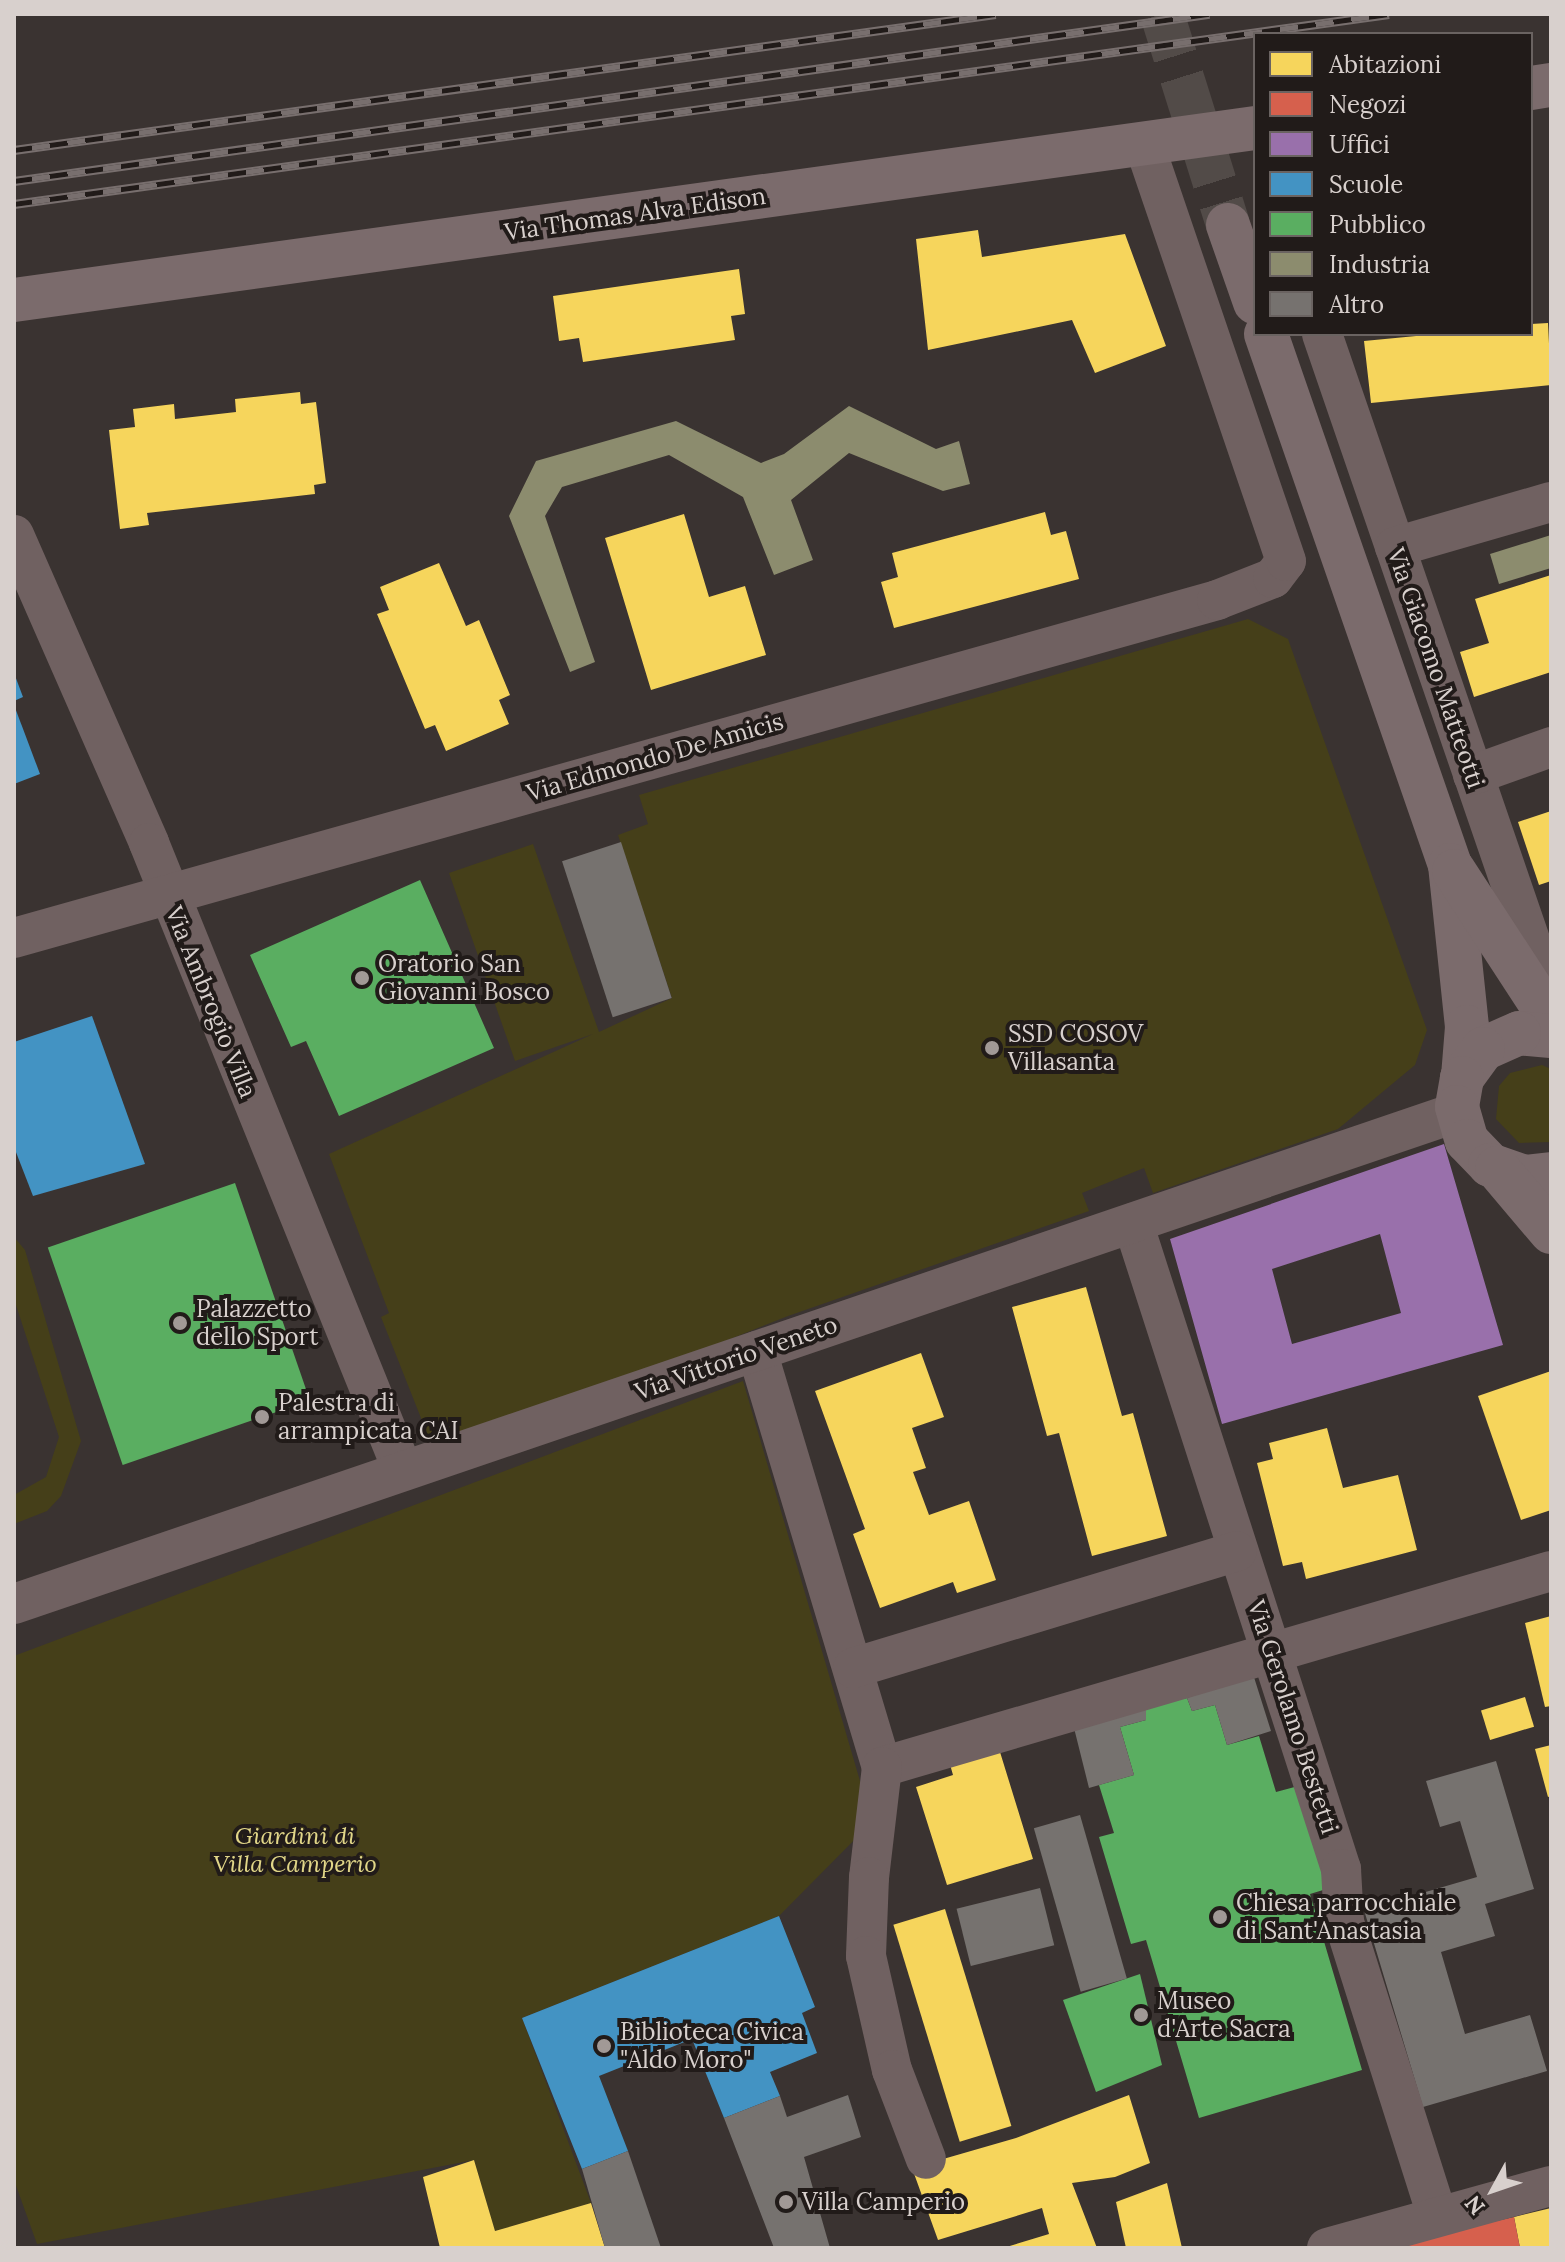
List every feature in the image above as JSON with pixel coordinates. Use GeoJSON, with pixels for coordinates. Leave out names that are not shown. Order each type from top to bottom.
{"type":"FeatureCollection","features":[{"type":"Feature","properties":{"kind":"street","name":"Via Thomas Alva Edison"},"geometry":{"type":"LineString","coordinates":[[14,300],[1144,144],[1253,132]]}},
{"type":"Feature","properties":{"kind":"street","name":"Via Edmondo De Amicis"},"geometry":{"type":"LineString","coordinates":[[14,938],[1217,600],[1273,578],[1286,561],[1144,144]]}},
{"type":"Feature","properties":{"kind":"street"},"geometry":{"type":"LineString","coordinates":[[1228,225],[1253,296]]}},
{"type":"Feature","properties":{"kind":"street"},"geometry":{"type":"LineString","coordinates":[[1267,336],[1450,865],[1467,1027],[1461,1094],[1470,1145],[1497,1168],[1551,1232]]}},
{"type":"Feature","properties":{"kind":"street","name":"Via Giacomo Matteotti"},"geometry":{"type":"LineString","coordinates":[[1323,336],[1551,1001]]}},
{"type":"Feature","properties":{"kind":"street"},"geometry":{"type":"LineString","coordinates":[[1395,547],[1551,502]]}},
{"type":"Feature","properties":{"kind":"street","name":"Via Ambrogio Villa"},"geometry":{"type":"LineString","coordinates":[[14,535],[168,896],[403,1471]]}},
{"type":"Feature","properties":{"kind":"street"},"geometry":{"type":"LineString","coordinates":[[1473,775],[1551,747]]}},
{"type":"Feature","properties":{"kind":"street"},"geometry":{"type":"LineString","coordinates":[[1450,865],[1551,1020]]}},
{"type":"Feature","properties":{"kind":"street"},"geometry":{"type":"LineString","coordinates":[[1461,1094],[1475,1057],[1497,1040],[1527,1032],[1551,1036]]}},
{"type":"Feature","properties":{"kind":"street","name":"Via Vittorio Veneto"},"geometry":{"type":"LineString","coordinates":[[14,1604],[1133,1223],[1461,1094]]}},
{"type":"Feature","properties":{"kind":"street"},"geometry":{"type":"LineString","coordinates":[[1497,1168],[1524,1177],[1551,1174]]}},
{"type":"Feature","properties":{"kind":"street","name":"Via Gerolamo Bestetti"},"geometry":{"type":"LineString","coordinates":[[1133,1223],[1237,1551],[1274,1650],[1341,1869],[1344,1922],[1437,2215]]}},
{"type":"Feature","properties":{"kind":"street"},"geometry":{"type":"LineString","coordinates":[[757,1351],[882,1767],[869,1877],[866,1956],[892,2070],[926,2159]]}},
{"type":"Feature","properties":{"kind":"street"},"geometry":{"type":"LineString","coordinates":[[853,1668],[1237,1551]]}},
{"type":"Feature","properties":{"kind":"street"},"geometry":{"type":"LineString","coordinates":[[882,1767],[1551,1571]]}},
{"type":"Feature","properties":{"kind":"street"},"geometry":{"type":"LineString","coordinates":[[1327,2248],[1437,2215],[1551,2186]]}},
{"type":"Feature","properties":{"kind":"green space","name":"SSD COSOV Villasanta"},"geometry":{"type":"Polygon","coordinates":[[[1248,619],[1288,639],[1427,1030],[1415,1065],[1338,1129],[1153,1193],[1144,1168],[1082,1193],[1089,1211],[788,1316],[436,1456],[381,1317],[389,1313],[329,1154],[593,1034],[515,1061],[449,873],[533,844],[599,1032],[672,998],[618,835],[648,824],[639,795],[1248,619]]]}},
{"type":"Feature","properties":{"kind":"green space"},"geometry":{"type":"Polygon","coordinates":[[[1542,1065],[1551,1069],[1551,1142],[1519,1143],[1496,1119],[1499,1086],[1510,1073],[1542,1065]]]}},
{"type":"Feature","properties":{"kind":"green space"},"geometry":{"type":"Polygon","coordinates":[[[14,1237],[25,1250],[81,1441],[61,1496],[47,1511],[14,1524],[14,1495],[46,1477],[59,1437],[14,1299],[14,1237]]]}},
{"type":"Feature","properties":{"kind":"green space","name":"Giardini di Villa Camperio"},"geometry":{"type":"Polygon","coordinates":[[[743,1381],[872,1822],[779,1916],[522,2018],[591,2203],[495,2231],[474,2160],[37,2244],[14,2180],[14,1656],[743,1381]]]}},
{"type":"Feature","properties":{"kind":"building: Abitazioni"},"geometry":{"type":"Polygon","coordinates":[[[978,230],[982,257],[1125,234],[1166,346],[1095,373],[1072,320],[928,350],[916,239],[978,230]]]}},
{"type":"Feature","properties":{"kind":"building: Abitazioni"},"geometry":{"type":"Polygon","coordinates":[[[739,269],[745,314],[731,316],[735,340],[583,362],[579,338],[559,341],[553,296],[739,269]]]}},
{"type":"Feature","properties":{"kind":"building: Abitazioni"},"geometry":{"type":"Polygon","coordinates":[[[1548,323],[1551,385],[1371,403],[1364,341],[1416,336],[1533,336],[1533,324],[1548,323]]]}},
{"type":"Feature","properties":{"kind":"building: Abitazioni"},"geometry":{"type":"Polygon","coordinates":[[[300,392],[301,404],[316,402],[326,483],[314,485],[315,494],[147,513],[149,525],[120,529],[109,430],[135,427],[133,409],[174,404],[175,419],[236,412],[235,399],[300,392]]]}},
{"type":"Feature","properties":{"kind":"building: Abitazioni"},"geometry":{"type":"Polygon","coordinates":[[[1045,512],[1051,535],[1066,531],[1079,579],[894,628],[881,582],[898,577],[892,553],[1045,512]]]}},
{"type":"Feature","properties":{"kind":"building: Abitazioni"},"geometry":{"type":"Polygon","coordinates":[[[684,514],[709,597],[745,586],[766,655],[651,690],[605,538],[684,514]]]}},
{"type":"Feature","properties":{"kind":"building: Abitazioni"},"geometry":{"type":"Polygon","coordinates":[[[439,563],[466,626],[479,620],[510,695],[499,700],[509,724],[446,751],[435,725],[425,729],[377,614],[389,610],[380,587],[439,563]]]}},
{"type":"Feature","properties":{"kind":"building: Abitazioni"},"geometry":{"type":"Polygon","coordinates":[[[1551,575],[1551,672],[1474,697],[1460,652],[1489,643],[1475,599],[1551,575]]]}},
{"type":"Feature","properties":{"kind":"building: Abitazioni"},"geometry":{"type":"Polygon","coordinates":[[[1551,811],[1551,881],[1539,885],[1518,822],[1551,811]]]}},
{"type":"Feature","properties":{"kind":"building: Abitazioni"},"geometry":{"type":"Polygon","coordinates":[[[1086,1287],[1122,1416],[1133,1413],[1167,1536],[1092,1556],[1059,1433],[1047,1436],[1012,1307],[1086,1287]]]}},
{"type":"Feature","properties":{"kind":"building: Abitazioni"},"geometry":{"type":"Polygon","coordinates":[[[921,1353],[944,1417],[912,1428],[926,1468],[913,1472],[929,1515],[969,1501],[996,1580],[957,1593],[953,1582],[880,1608],[853,1534],[865,1529],[815,1391],[921,1353]]]}},
{"type":"Feature","properties":{"kind":"building: Abitazioni"},"geometry":{"type":"Polygon","coordinates":[[[1551,1371],[1551,1510],[1521,1520],[1478,1396],[1551,1371]]]}},
{"type":"Feature","properties":{"kind":"building: Abitazioni"},"geometry":{"type":"Polygon","coordinates":[[[1327,1428],[1343,1488],[1398,1475],[1417,1550],[1306,1579],[1302,1562],[1283,1566],[1257,1463],[1273,1459],[1269,1443],[1327,1428]]]}},
{"type":"Feature","properties":{"kind":"building: Abitazioni"},"geometry":{"type":"Polygon","coordinates":[[[1551,1616],[1551,1706],[1545,1707],[1525,1623],[1551,1616]]]}},
{"type":"Feature","properties":{"kind":"building: Abitazioni"},"geometry":{"type":"Polygon","coordinates":[[[1525,1697],[1534,1727],[1490,1740],[1481,1710],[1525,1697]]]}},
{"type":"Feature","properties":{"kind":"building: Abitazioni"},"geometry":{"type":"Polygon","coordinates":[[[996,1739],[1033,1859],[947,1885],[916,1787],[953,1775],[947,1754],[996,1739]]]}},
{"type":"Feature","properties":{"kind":"building: Abitazioni"},"geometry":{"type":"Polygon","coordinates":[[[1551,1745],[1551,1796],[1548,1797],[1535,1749],[1551,1745]]]}},
{"type":"Feature","properties":{"kind":"building: Abitazioni"},"geometry":{"type":"Polygon","coordinates":[[[945,1909],[1011,2126],[960,2142],[893,1925],[945,1909]]]}},
{"type":"Feature","properties":{"kind":"building: Abitazioni"},"geometry":{"type":"Polygon","coordinates":[[[1129,2095],[1150,2163],[1115,2177],[1072,2183],[1097,2248],[1003,2248],[1049,2234],[1042,2208],[938,2240],[912,2168],[1016,2138],[1129,2095]]]}},
{"type":"Feature","properties":{"kind":"building: Abitazioni"},"geometry":{"type":"Polygon","coordinates":[[[474,2160],[495,2231],[591,2203],[605,2248],[440,2248],[423,2177],[474,2160]]]}},
{"type":"Feature","properties":{"kind":"building: Abitazioni"},"geometry":{"type":"Polygon","coordinates":[[[1167,2183],[1182,2248],[1126,2248],[1116,2202],[1167,2183]]]}},
{"type":"Feature","properties":{"kind":"building: Abitazioni"},"geometry":{"type":"Polygon","coordinates":[[[1551,2208],[1551,2248],[1520,2248],[1514,2217],[1551,2208]]]}},
{"type":"Feature","properties":{"kind":"building: Negozi"},"geometry":{"type":"Polygon","coordinates":[[[1514,2217],[1520,2248],[1383,2248],[1383,2247],[1514,2217]]]}},
{"type":"Feature","properties":{"kind":"building: Uffici"},"geometry":{"type":"Polygon","coordinates":[[[1444,1144],[1503,1345],[1222,1424],[1170,1239],[1444,1144]],[[1380,1234],[1272,1269],[1292,1344],[1401,1313],[1380,1234]]]}},
{"type":"Feature","properties":{"kind":"building: Scuole"},"geometry":{"type":"Polygon","coordinates":[[[14,673],[23,697],[14,701],[14,673]]]}},
{"type":"Feature","properties":{"kind":"building: Scuole"},"geometry":{"type":"Polygon","coordinates":[[[14,705],[40,774],[14,784],[14,705]]]}},
{"type":"Feature","properties":{"kind":"building: Scuole"},"geometry":{"type":"Polygon","coordinates":[[[92,1016],[145,1164],[33,1196],[14,1147],[14,1042],[92,1016]]]}},
{"type":"Feature","properties":{"kind":"building: Scuole","name":"Biblioteca Civica \"Aldo Moro\""},"geometry":{"type":"Polygon","coordinates":[[[779,1916],[815,2007],[802,2013],[817,2053],[770,2072],[780,2096],[724,2118],[692,2039],[599,2076],[628,2151],[582,2169],[522,2018],[779,1916]]]}},
{"type":"Feature","properties":{"kind":"building: Pubblico","name":"Oratorio San Giovanni Bosco"},"geometry":{"type":"Polygon","coordinates":[[[420,880],[494,1048],[339,1116],[306,1041],[291,1047],[250,955],[420,880]]]}},
{"type":"Feature","properties":{"kind":"building: Pubblico","name":"Palazzetto dello Sport"},"geometry":{"type":"Polygon","coordinates":[[[235,1183],[310,1400],[123,1465],[48,1247],[235,1183]]]}},
{"type":"Feature","properties":{"kind":"building: Pubblico","name":"Chiesa parrocchiale di Sant'Anastasia"},"geometry":{"type":"Polygon","coordinates":[[[1187,1698],[1192,1711],[1215,1705],[1227,1745],[1259,1736],[1276,1792],[1302,1785],[1333,1887],[1310,1894],[1362,2070],[1199,2118],[1146,1940],[1131,1944],[1099,1837],[1114,1833],[1099,1785],[1134,1775],[1120,1727],[1146,1720],[1146,1706],[1187,1698]]]}},
{"type":"Feature","properties":{"kind":"building: Pubblico"},"geometry":{"type":"Polygon","coordinates":[[[1140,1974],[1162,2065],[1096,2092],[1063,2000],[1140,1974]]]}},
{"type":"Feature","properties":{"kind":"building: Industria"},"geometry":{"type":"Polygon","coordinates":[[[849,406],[936,449],[959,441],[970,484],[943,491],[849,453],[791,500],[813,560],[774,575],[743,497],[669,455],[562,487],[545,516],[595,662],[570,672],[509,516],[536,461],[676,421],[761,463],[784,454],[849,406]]]}},
{"type":"Feature","properties":{"kind":"building: Industria"},"geometry":{"type":"Polygon","coordinates":[[[1551,535],[1551,568],[1499,584],[1490,554],[1551,535]]]}},
{"type":"Feature","properties":{"kind":"building: Altro"},"geometry":{"type":"Polygon","coordinates":[[[621,842],[672,998],[613,1017],[562,861],[621,842]]]}},
{"type":"Feature","properties":{"kind":"building: Altro"},"geometry":{"type":"Polygon","coordinates":[[[1253,1674],[1271,1731],[1227,1745],[1215,1705],[1192,1711],[1187,1698],[1253,1674]]]}},
{"type":"Feature","properties":{"kind":"building: Altro"},"geometry":{"type":"Polygon","coordinates":[[[1146,1706],[1146,1720],[1120,1727],[1134,1775],[1089,1788],[1072,1720],[1146,1706]]]}},
{"type":"Feature","properties":{"kind":"building: Altro"},"geometry":{"type":"Polygon","coordinates":[[[1496,1761],[1534,1889],[1485,1904],[1495,1936],[1441,1952],[1465,2034],[1530,2015],[1547,2071],[1423,2107],[1364,1910],[1477,1877],[1460,1821],[1440,1827],[1426,1781],[1496,1761]]]}},
{"type":"Feature","properties":{"kind":"building: Altro"},"geometry":{"type":"Polygon","coordinates":[[[1080,1815],[1127,1978],[1081,1992],[1034,1828],[1080,1815]]]}},
{"type":"Feature","properties":{"kind":"building: Altro"},"geometry":{"type":"Polygon","coordinates":[[[1040,1888],[1054,1945],[971,1966],[957,1909],[1040,1888]]]}},
{"type":"Feature","properties":{"kind":"building: Altro","name":"Villa Camperio"},"geometry":{"type":"Polygon","coordinates":[[[848,2095],[861,2137],[804,2157],[830,2248],[774,2248],[724,2118],[780,2096],[787,2117],[848,2095]]]}},
{"type":"Feature","properties":{"kind":"building: Altro"},"geometry":{"type":"Polygon","coordinates":[[[628,2151],[661,2248],[605,2248],[582,2169],[628,2151]]]}},
{"type":"Feature","properties":{"kind":"tunnel"},"geometry":{"type":"LineString","coordinates":[[1162,14],[1228,225]]}},
{"type":"Feature","properties":{"kind":"railway"},"geometry":{"type":"LineString","coordinates":[[14,150],[996,14]]}},
{"type":"Feature","properties":{"kind":"railway"},"geometry":{"type":"LineString","coordinates":[[14,181],[1209,14]]}},
{"type":"Feature","properties":{"kind":"railway"},"geometry":{"type":"LineString","coordinates":[[1259,32],[1389,14]]}},
{"type":"Feature","properties":{"kind":"railway"},"geometry":{"type":"LineString","coordinates":[[14,204],[1253,33]]}},
{"type":"Feature","properties":{"kind":"place","name":"Oratorio San Giovanni Bosco"},"geometry":{"type":"Point","coordinates":[362,978]}},
{"type":"Feature","properties":{"kind":"place","name":"SSD COSOV Villasanta"},"geometry":{"type":"Point","coordinates":[992,1048]}},
{"type":"Feature","properties":{"kind":"place","name":"Palazzetto dello Sport"},"geometry":{"type":"Point","coordinates":[180,1323]}},
{"type":"Feature","properties":{"kind":"place","name":"Palestra di arrampicata CAI"},"geometry":{"type":"Point","coordinates":[262,1417]}},
{"type":"Feature","properties":{"kind":"place","name":"Chiesa parrocchiale di Sant'Anastasia"},"geometry":{"type":"Point","coordinates":[1220,1917]}},
{"type":"Feature","properties":{"kind":"place","name":"Museo d'Arte Sacra"},"geometry":{"type":"Point","coordinates":[1141,2015]}},
{"type":"Feature","properties":{"kind":"place","name":"Biblioteca Civica \"Aldo Moro\""},"geometry":{"type":"Point","coordinates":[604,2046]}},
{"type":"Feature","properties":{"kind":"place","name":"Villa Camperio"},"geometry":{"type":"Point","coordinates":[786,2202]}}]}
